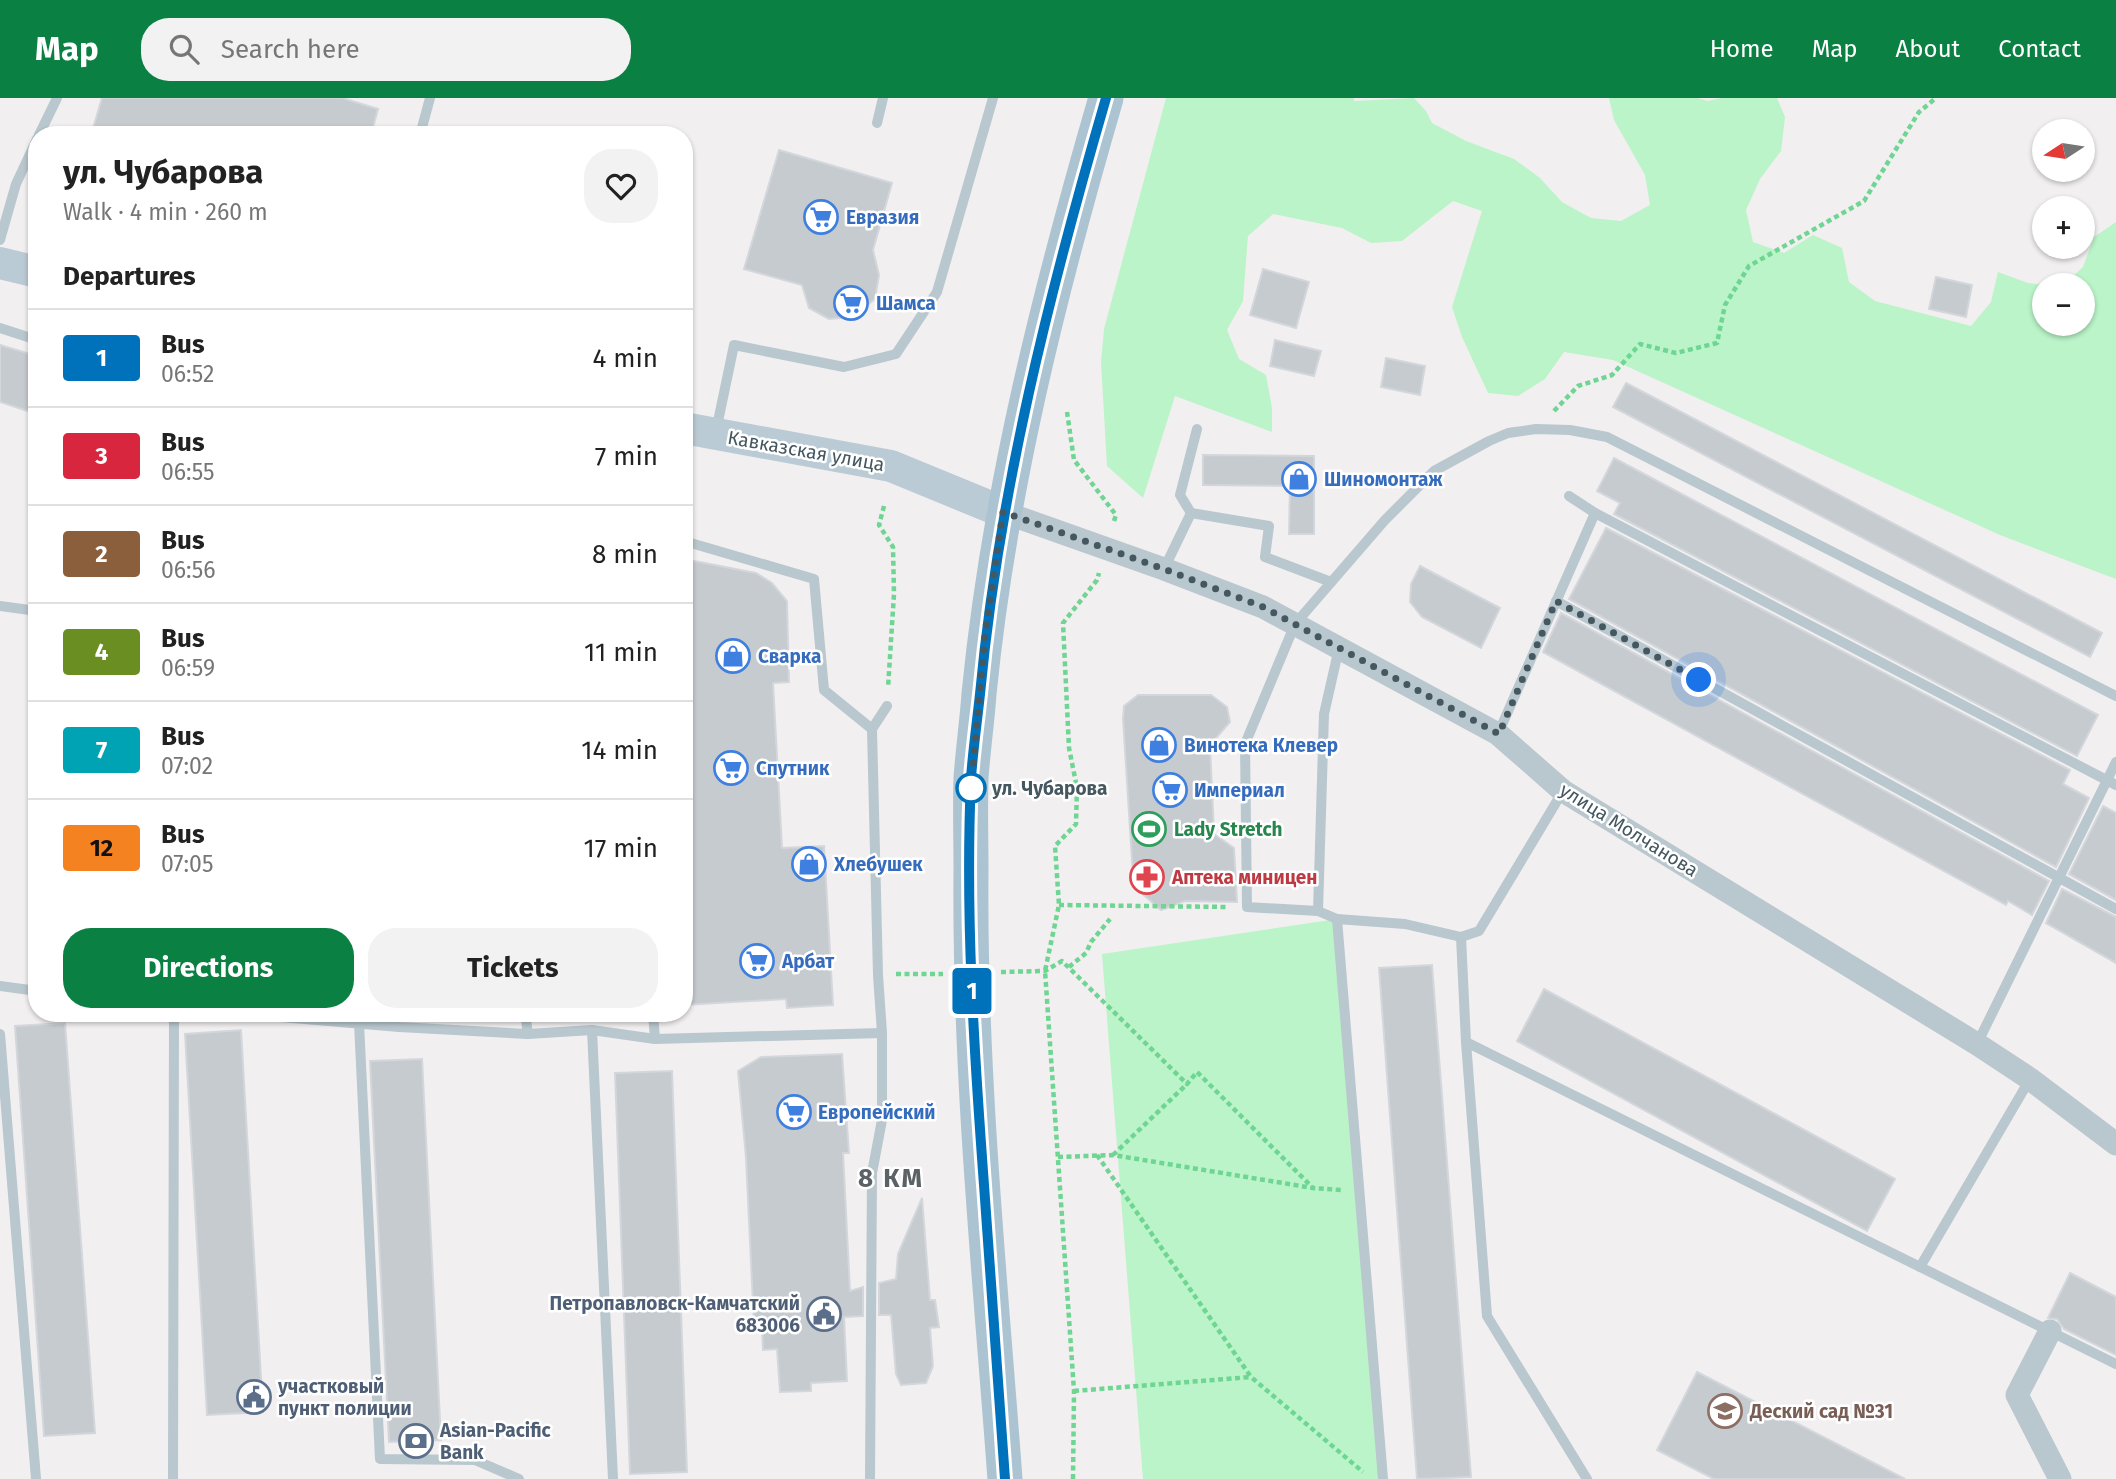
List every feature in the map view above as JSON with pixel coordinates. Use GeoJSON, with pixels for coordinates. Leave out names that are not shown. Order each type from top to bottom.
{"type":"FeatureCollection","features":[{"type":"Feature","properties":{"kind":"main road"},"geometry":{"type":"LineString","coordinates":[[1005,1479],[974,1051],[970,938],[971,778],[985,634],[1003,512],[1030,381],[1067,233],[1106,98]]}},
{"type":"Feature","properties":{"kind":"street"},"geometry":{"type":"LineString","coordinates":[[0,263],[28,270]]}},
{"type":"Feature","properties":{"kind":"street","name":"Кавказская улица"},"geometry":{"type":"LineString","coordinates":[[693,430],[891,466],[1003,512]]}},
{"type":"Feature","properties":{"kind":"street","name":"улица Молчанова"},"geometry":{"type":"LineString","coordinates":[[1003,512],[1263,607],[1499,734],[1563,791],[1976,1044],[2030,1079],[2116,1144]]}},
{"type":"Feature","properties":{"kind":"street"},"geometry":{"type":"LineString","coordinates":[[2050,1331],[2017,1395],[2062,1478]]}},
{"type":"Feature","properties":{"kind":"lane"},"geometry":{"type":"LineString","coordinates":[[43,126],[57,98]]}},
{"type":"Feature","properties":{"kind":"lane"},"geometry":{"type":"LineString","coordinates":[[422,126],[430,98]]}},
{"type":"Feature","properties":{"kind":"lane"},"geometry":{"type":"LineString","coordinates":[[877,122],[883,98]]}},
{"type":"Feature","properties":{"kind":"lane"},"geometry":{"type":"LineString","coordinates":[[716,434],[734,345],[844,367],[896,354],[937,292],[993,98]]}},
{"type":"Feature","properties":{"kind":"lane"},"geometry":{"type":"LineString","coordinates":[[0,240],[16,184],[28,158]]}},
{"type":"Feature","properties":{"kind":"lane"},"geometry":{"type":"LineString","coordinates":[[0,328],[28,337]]}},
{"type":"Feature","properties":{"kind":"lane"},"geometry":{"type":"LineString","coordinates":[[1197,429],[1180,495],[1191,513],[1269,526],[1265,557],[1331,582]]}},
{"type":"Feature","properties":{"kind":"lane"},"geometry":{"type":"LineString","coordinates":[[1563,791],[1479,931],[1461,937],[1405,924],[1337,919],[1318,911],[1247,907],[1245,744],[1295,624],[1385,520],[1434,471],[1508,433],[1536,429],[1570,430],[1607,437],[2116,696]]}},
{"type":"Feature","properties":{"kind":"lane"},"geometry":{"type":"LineString","coordinates":[[1569,496],[1595,513],[2111,782]]}},
{"type":"Feature","properties":{"kind":"lane"},"geometry":{"type":"LineString","coordinates":[[1164,569],[1191,513]]}},
{"type":"Feature","properties":{"kind":"lane"},"geometry":{"type":"LineString","coordinates":[[1499,734],[1595,513]]}},
{"type":"Feature","properties":{"kind":"lane"},"geometry":{"type":"LineString","coordinates":[[693,544],[814,579],[824,690],[872,729]]}},
{"type":"Feature","properties":{"kind":"lane"},"geometry":{"type":"LineString","coordinates":[[1556,601],[2116,909]]}},
{"type":"Feature","properties":{"kind":"lane"},"geometry":{"type":"LineString","coordinates":[[0,606],[28,610]]}},
{"type":"Feature","properties":{"kind":"lane"},"geometry":{"type":"LineString","coordinates":[[1318,911],[1324,714],[1339,648]]}},
{"type":"Feature","properties":{"kind":"lane"},"geometry":{"type":"LineString","coordinates":[[870,1479],[872,1173],[882,1120],[882,1032],[878,975],[872,729],[887,706]]}},
{"type":"Feature","properties":{"kind":"lane"},"geometry":{"type":"LineString","coordinates":[[1976,1044],[2058,878],[2111,782],[2116,762]]}},
{"type":"Feature","properties":{"kind":"lane"},"geometry":{"type":"LineString","coordinates":[[1337,919],[1383,1479]]}},
{"type":"Feature","properties":{"kind":"lane"},"geometry":{"type":"LineString","coordinates":[[1461,937],[1466,1042],[1487,1316],[1587,1479]]}},
{"type":"Feature","properties":{"kind":"lane"},"geometry":{"type":"LineString","coordinates":[[0,986],[28,990]]}},
{"type":"Feature","properties":{"kind":"lane"},"geometry":{"type":"LineString","coordinates":[[173,1479],[174,1022]]}},
{"type":"Feature","properties":{"kind":"lane"},"geometry":{"type":"LineString","coordinates":[[346,1022],[528,1034],[592,1030],[655,1039],[882,1032]]}},
{"type":"Feature","properties":{"kind":"lane"},"geometry":{"type":"LineString","coordinates":[[526,1022],[528,1034]]}},
{"type":"Feature","properties":{"kind":"lane"},"geometry":{"type":"LineString","coordinates":[[654,1022],[655,1039]]}},
{"type":"Feature","properties":{"kind":"lane"},"geometry":{"type":"LineString","coordinates":[[359,1023],[380,1460],[475,1460],[519,1479]]}},
{"type":"Feature","properties":{"kind":"lane"},"geometry":{"type":"LineString","coordinates":[[592,1030],[613,1479]]}},
{"type":"Feature","properties":{"kind":"lane"},"geometry":{"type":"LineString","coordinates":[[0,1034],[36,1479]]}},
{"type":"Feature","properties":{"kind":"lane"},"geometry":{"type":"LineString","coordinates":[[1466,1042],[2116,1364]]}},
{"type":"Feature","properties":{"kind":"lane"},"geometry":{"type":"LineString","coordinates":[[1920,1267],[2030,1079]]}},
{"type":"Feature","properties":{"kind":"path"},"geometry":{"type":"LineString","coordinates":[[1536,429],[1578,386],[1612,375],[1640,344],[1676,353],[1717,343],[1725,305],[1749,266],[1864,201],[1919,113],[1936,98]]}},
{"type":"Feature","properties":{"kind":"path"},"geometry":{"type":"LineString","coordinates":[[1067,412],[1074,460],[1115,515],[1108,549],[1097,580],[1063,623],[1069,748],[1077,788],[1076,824],[1055,846],[1059,905],[1045,971],[1074,1391],[1073,1479]]}},
{"type":"Feature","properties":{"kind":"path"},"geometry":{"type":"LineString","coordinates":[[884,506],[879,525],[893,547],[894,594],[887,706]]}},
{"type":"Feature","properties":{"kind":"path"},"geometry":{"type":"LineString","coordinates":[[1059,905],[1247,907]]}},
{"type":"Feature","properties":{"kind":"path"},"geometry":{"type":"LineString","coordinates":[[1069,967],[1086,953],[1091,942],[1110,919]]}},
{"type":"Feature","properties":{"kind":"path"},"geometry":{"type":"LineString","coordinates":[[1045,971],[1062,961],[1187,1084]]}},
{"type":"Feature","properties":{"kind":"path"},"geometry":{"type":"LineString","coordinates":[[1113,1155],[1197,1072],[1313,1188]]}},
{"type":"Feature","properties":{"kind":"path"},"geometry":{"type":"LineString","coordinates":[[1097,1155],[1251,1377],[1372,1479]]}},
{"type":"Feature","properties":{"kind":"path"},"geometry":{"type":"LineString","coordinates":[[1058,1157],[1113,1155],[1313,1188],[1359,1191]]}},
{"type":"Feature","properties":{"kind":"path"},"geometry":{"type":"LineString","coordinates":[[1074,1391],[1251,1377]]}},
{"type":"Feature","properties":{"kind":"green space"},"geometry":{"type":"Polygon","coordinates":[[[1166,98],[1354,98],[1354,101],[1414,98],[1426,111],[1432,123],[1466,141],[1514,159],[1540,178],[1562,202],[1591,218],[1621,221],[1650,205],[1645,175],[1614,120],[1609,98],[1697,98],[1708,101],[1722,98],[1777,98],[1785,117],[1781,151],[1760,179],[1746,210],[1753,242],[1784,253],[1813,235],[1842,248],[1849,282],[1875,301],[1971,326],[1991,302],[1998,272],[2032,283],[2032,336],[2095,336],[2095,273],[2076,273],[2083,267],[2086,259],[2095,259],[2095,236],[2116,222],[2116,579],[2000,535],[1613,360],[1564,352],[1545,379],[1518,396],[1488,393],[1462,337],[1452,307],[1482,211],[1453,201],[1402,241],[1371,243],[1342,228],[1273,214],[1248,236],[1243,301],[1227,330],[1239,359],[1266,375],[1272,408],[1272,432],[1175,396],[1143,498],[1107,466],[1101,362],[1104,329],[1166,98]]]}},
{"type":"Feature","properties":{"kind":"green space"},"geometry":{"type":"Polygon","coordinates":[[[1337,919],[1383,1479],[1143,1479],[1102,954],[1337,919]]]}},
{"type":"Feature","properties":{"kind":"building"},"geometry":{"type":"Polygon","coordinates":[[[102,98],[342,98],[378,109],[373,126],[94,126],[102,98]]]}},
{"type":"Feature","properties":{"kind":"building","name":"Евразия"},"geometry":{"type":"Polygon","coordinates":[[[779,150],[892,183],[873,250],[879,275],[875,299],[852,317],[829,319],[809,308],[802,285],[744,269],[779,150]]]}},
{"type":"Feature","properties":{"kind":"building"},"geometry":{"type":"Polygon","coordinates":[[[1263,269],[1309,282],[1296,328],[1250,315],[1263,269]]]}},
{"type":"Feature","properties":{"kind":"building"},"geometry":{"type":"Polygon","coordinates":[[[1936,277],[1972,285],[1966,317],[1929,309],[1936,277]]]}},
{"type":"Feature","properties":{"kind":"building"},"geometry":{"type":"Polygon","coordinates":[[[1275,340],[1321,351],[1314,376],[1270,366],[1275,340]]]}},
{"type":"Feature","properties":{"kind":"building"},"geometry":{"type":"Polygon","coordinates":[[[0,345],[28,353],[28,411],[0,402],[0,345]]]}},
{"type":"Feature","properties":{"kind":"building"},"geometry":{"type":"Polygon","coordinates":[[[1386,358],[1425,366],[1420,395],[1381,387],[1386,358]]]}},
{"type":"Feature","properties":{"kind":"building"},"geometry":{"type":"Polygon","coordinates":[[[1626,383],[2102,633],[2090,657],[1613,407],[1626,383]]]}},
{"type":"Feature","properties":{"kind":"building"},"geometry":{"type":"Polygon","coordinates":[[[1203,455],[1314,456],[1314,534],[1289,534],[1290,486],[1203,485],[1203,455]]]}},
{"type":"Feature","properties":{"kind":"building"},"geometry":{"type":"Polygon","coordinates":[[[1614,458],[2098,715],[2077,756],[1614,514],[1620,503],[1597,491],[1614,458]]]}},
{"type":"Feature","properties":{"kind":"building"},"geometry":{"type":"Polygon","coordinates":[[[1606,528],[2070,770],[2063,784],[2089,798],[2056,867],[1569,599],[1606,528]]]}},
{"type":"Feature","properties":{"kind":"building"},"geometry":{"type":"Polygon","coordinates":[[[693,561],[756,573],[772,583],[787,601],[789,682],[773,683],[782,848],[824,846],[833,1005],[787,1008],[786,999],[693,1004],[693,561]]]}},
{"type":"Feature","properties":{"kind":"building"},"geometry":{"type":"Polygon","coordinates":[[[1420,566],[1500,608],[1481,648],[1422,617],[1410,602],[1411,584],[1420,566]]]}},
{"type":"Feature","properties":{"kind":"building"},"geometry":{"type":"Polygon","coordinates":[[[1561,613],[2049,881],[2032,915],[2008,901],[2006,905],[1543,652],[1561,613]]]}},
{"type":"Feature","properties":{"kind":"building","name":"Империал"},"geometry":{"type":"Polygon","coordinates":[[[1138,695],[1211,695],[1227,707],[1230,722],[1210,745],[1214,834],[1234,848],[1237,902],[1185,901],[1161,910],[1139,891],[1133,876],[1123,719],[1124,706],[1138,695]]]}},
{"type":"Feature","properties":{"kind":"building"},"geometry":{"type":"Polygon","coordinates":[[[2103,806],[2116,813],[2116,900],[2069,874],[2103,806]]]}},
{"type":"Feature","properties":{"kind":"building"},"geometry":{"type":"Polygon","coordinates":[[[2062,889],[2116,917],[2116,963],[2046,923],[2062,889]]]}},
{"type":"Feature","properties":{"kind":"building"},"geometry":{"type":"Polygon","coordinates":[[[1432,965],[1471,1477],[1417,1479],[1379,968],[1432,965]]]}},
{"type":"Feature","properties":{"kind":"building"},"geometry":{"type":"Polygon","coordinates":[[[1544,989],[1895,1179],[1867,1231],[1517,1041],[1544,989]]]}},
{"type":"Feature","properties":{"kind":"building"},"geometry":{"type":"Polygon","coordinates":[[[65,1023],[95,1433],[44,1436],[15,1026],[65,1023]]]}},
{"type":"Feature","properties":{"kind":"building"},"geometry":{"type":"Polygon","coordinates":[[[241,1030],[263,1412],[207,1415],[185,1034],[241,1030]]]}},
{"type":"Feature","properties":{"kind":"building"},"geometry":{"type":"Polygon","coordinates":[[[842,1054],[849,1153],[843,1153],[850,1291],[863,1287],[863,1316],[844,1317],[847,1381],[811,1383],[811,1391],[780,1392],[777,1349],[763,1350],[762,1324],[754,1325],[746,1158],[738,1071],[761,1057],[842,1054]]]}},
{"type":"Feature","properties":{"kind":"building"},"geometry":{"type":"Polygon","coordinates":[[[422,1059],[441,1440],[389,1442],[370,1061],[422,1059]]]}},
{"type":"Feature","properties":{"kind":"building"},"geometry":{"type":"Polygon","coordinates":[[[672,1071],[687,1472],[630,1474],[615,1073],[672,1071]]]}},
{"type":"Feature","properties":{"kind":"building"},"geometry":{"type":"Polygon","coordinates":[[[922,1198],[930,1300],[935,1300],[939,1327],[930,1328],[933,1366],[926,1383],[901,1385],[896,1374],[891,1315],[879,1315],[879,1283],[896,1279],[898,1254],[922,1198]]]}},
{"type":"Feature","properties":{"kind":"building"},"geometry":{"type":"Polygon","coordinates":[[[2070,1273],[2116,1297],[2116,1355],[2064,1329],[2057,1319],[2048,1318],[2070,1273]]]}},
{"type":"Feature","properties":{"kind":"building","name":"Деский сад №31"},"geometry":{"type":"Polygon","coordinates":[[[1697,1372],[1905,1479],[1714,1479],[1657,1450],[1697,1372]]]}},
{"type":"Feature","properties":{"kind":"bus line","name":"1"},"geometry":{"type":"LineString","coordinates":[[1005,1479],[974,1051],[970,938],[971,778],[985,634],[1003,512],[1030,381],[1067,233],[1106,98]]}},
{"type":"Feature","properties":{"kind":"place","name":"Евразия"},"geometry":{"type":"Point","coordinates":[821,217]}},
{"type":"Feature","properties":{"kind":"place","name":"Шамса"},"geometry":{"type":"Point","coordinates":[851,303]}},
{"type":"Feature","properties":{"kind":"place","name":"Шиномонтаж"},"geometry":{"type":"Point","coordinates":[1299,479]}},
{"type":"Feature","properties":{"kind":"place","name":"Сварка"},"geometry":{"type":"Point","coordinates":[733,656]}},
{"type":"Feature","properties":{"kind":"place","name":"Винотека Клевер"},"geometry":{"type":"Point","coordinates":[1159,745]}},
{"type":"Feature","properties":{"kind":"place","name":"Спутник"},"geometry":{"type":"Point","coordinates":[731,768]}},
{"type":"Feature","properties":{"kind":"place","name":"ул. Чубарова"},"geometry":{"type":"Point","coordinates":[971,788]}},
{"type":"Feature","properties":{"kind":"place","name":"Империал"},"geometry":{"type":"Point","coordinates":[1170,790]}},
{"type":"Feature","properties":{"kind":"place","name":"Lady Stretch"},"geometry":{"type":"Point","coordinates":[1149,829]}},
{"type":"Feature","properties":{"kind":"place","name":"Хлебушек"},"geometry":{"type":"Point","coordinates":[809,864]}},
{"type":"Feature","properties":{"kind":"place","name":"Аптека миницен"},"geometry":{"type":"Point","coordinates":[1147,877]}},
{"type":"Feature","properties":{"kind":"place","name":"Арбат"},"geometry":{"type":"Point","coordinates":[757,961]}},
{"type":"Feature","properties":{"kind":"place","name":"Европейский"},"geometry":{"type":"Point","coordinates":[794,1112]}},
{"type":"Feature","properties":{"kind":"place","name":"Петропавловск-Камчатский 683006"},"geometry":{"type":"Point","coordinates":[824,1314]}},
{"type":"Feature","properties":{"kind":"place","name":"участковый пункт полиции"},"geometry":{"type":"Point","coordinates":[254,1397]}},
{"type":"Feature","properties":{"kind":"place","name":"Деский сад №31"},"geometry":{"type":"Point","coordinates":[1725,1411]}},
{"type":"Feature","properties":{"kind":"place","name":"Asian-Pacific Bank"},"geometry":{"type":"Point","coordinates":[416,1441]}},
{"type":"Feature","properties":{"kind":"district","name":"8 КМ"},"geometry":{"type":"Point","coordinates":[891,1178]}},
{"type":"Feature","properties":{"kind":"route"},"geometry":{"type":"LineString","coordinates":[[971,788],[985,634],[1003,512],[1263,607],[1499,734],[1556,601],[1699,680]]}}]}
